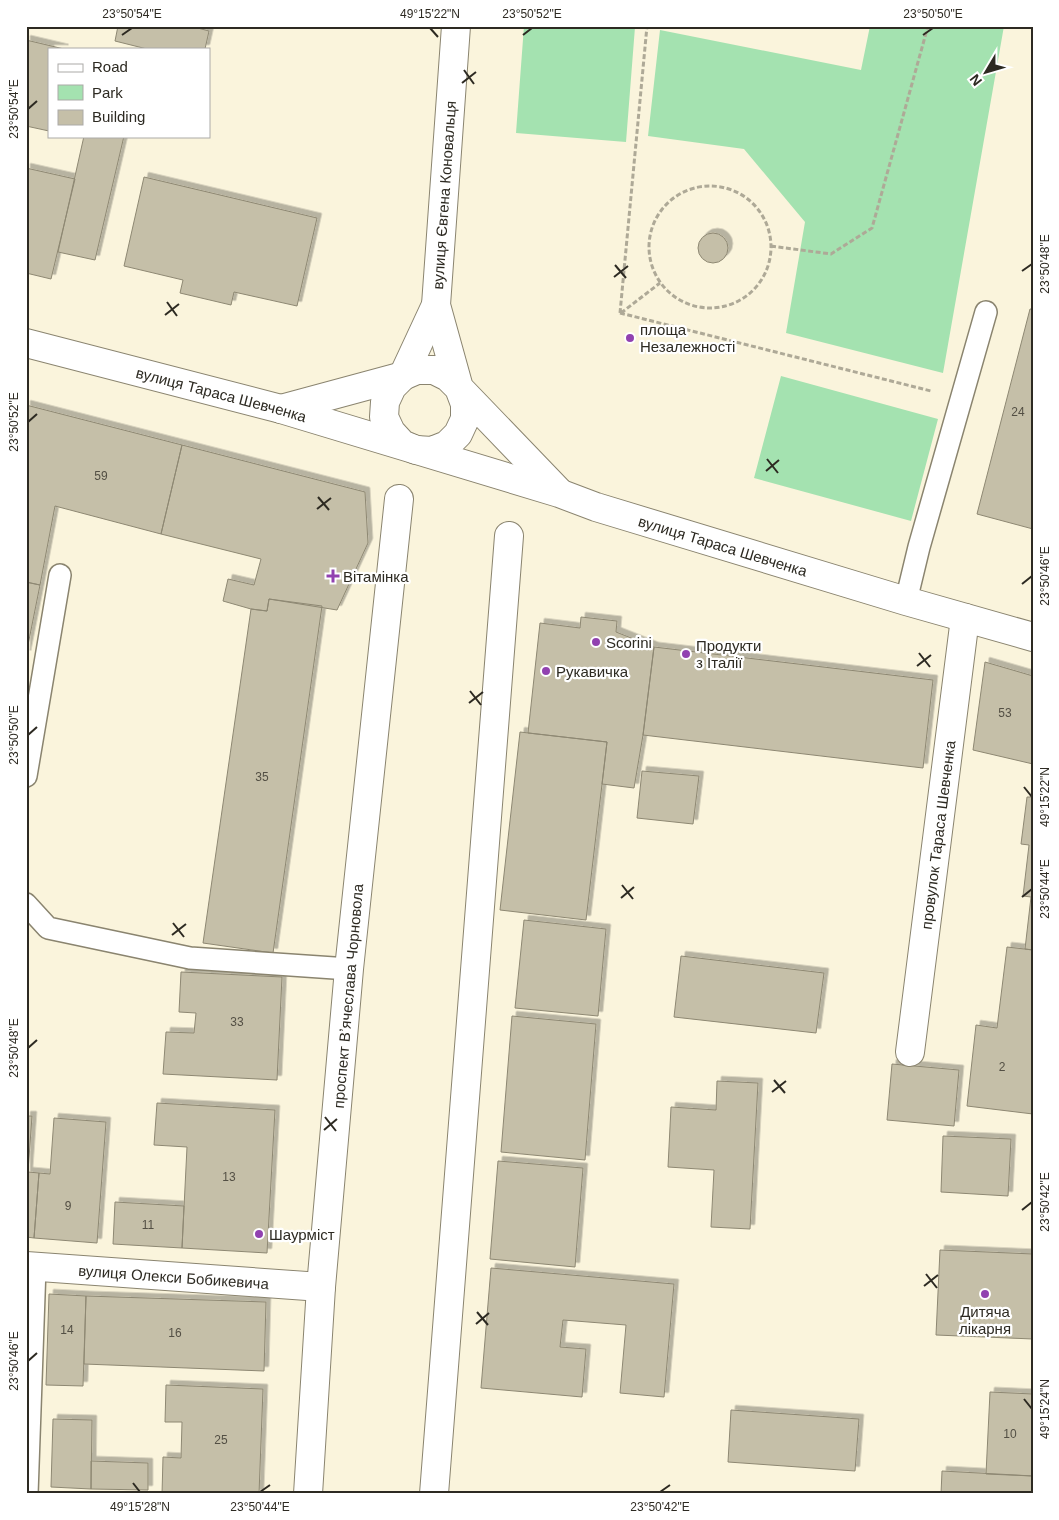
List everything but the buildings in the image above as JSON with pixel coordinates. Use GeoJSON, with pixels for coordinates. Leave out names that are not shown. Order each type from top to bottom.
{"type":"FeatureCollection","features":[{"type":"Feature","properties":{"kind":"street","name":"вулиця Євгена Коновальця"},"geometry":{"type":"LineString","coordinates":[[456,26],[436,305],[459,388],[559,493]]}},
{"type":"Feature","properties":{"kind":"street","name":"вулиця Євгена Коновальця"},"geometry":{"type":"LineString","coordinates":[[403,376],[436,305]]}},
{"type":"Feature","properties":{"kind":"street","name":"вулиця Тараса Шевченка"},"geometry":{"type":"LineString","coordinates":[[26,343],[281,409],[906,601],[1033,637]]}},
{"type":"Feature","properties":{"kind":"street"},"geometry":{"type":"LineString","coordinates":[[281,409],[403,376],[417,370],[434,370],[448,377],[459,388]]}},
{"type":"Feature","properties":{"kind":"street","name":"вулиця Тараса Шевченка"},"geometry":{"type":"LineString","coordinates":[[403,376],[392,387],[385,402],[384,417],[391,432],[402,444],[416,450],[432,451],[447,444],[458,434],[465,419],[465,404],[459,388]]}},
{"type":"Feature","properties":{"kind":"street","name":"проспект Вʼячеслава Чорновола"},"geometry":{"type":"LineString","coordinates":[[308,1494],[321,1287],[349,969],[399,499]]}},
{"type":"Feature","properties":{"kind":"street"},"geometry":{"type":"LineString","coordinates":[[434,1494],[509,536]]}},
{"type":"Feature","properties":{"kind":"street","name":"провулок Тараса Шевченка"},"geometry":{"type":"LineString","coordinates":[[910,1052],[965,618]]}},
{"type":"Feature","properties":{"kind":"street","name":"вулиця Олекси Бобикевича"},"geometry":{"type":"LineString","coordinates":[[31,1267],[321,1287]]}},
{"type":"Feature","properties":{"kind":"lane"},"geometry":{"type":"LineString","coordinates":[[906,601],[919,547],[986,312]]}},
{"type":"Feature","properties":{"kind":"lane"},"geometry":{"type":"LineString","coordinates":[[26,776],[60,575]]}},
{"type":"Feature","properties":{"kind":"lane"},"geometry":{"type":"LineString","coordinates":[[26,904],[48,928],[190,958],[349,969]]}},
{"type":"Feature","properties":{"kind":"lane"},"geometry":{"type":"LineString","coordinates":[[27,1494],[31,1267]]}},
{"type":"Feature","properties":{"kind":"path"},"geometry":{"type":"LineString","coordinates":[[620,313],[647,26]]}},
{"type":"Feature","properties":{"kind":"path"},"geometry":{"type":"LineString","coordinates":[[771,246],[831,254],[872,228],[928,26]]}},
{"type":"Feature","properties":{"kind":"path"},"geometry":{"type":"LineString","coordinates":[[717,186],[736,191],[752,203],[764,218],[771,238],[771,258],[764,277],[752,292],[735,304],[714,309],[693,307],[674,298],[660,283],[650,264],[648,244],[652,224],[663,206],[678,194],[697,187],[717,186]]}},
{"type":"Feature","properties":{"kind":"path"},"geometry":{"type":"LineString","coordinates":[[620,313],[660,283]]}},
{"type":"Feature","properties":{"kind":"path"},"geometry":{"type":"LineString","coordinates":[[620,313],[960,399]]}},
{"type":"Feature","properties":{"kind":"green space"},"geometry":{"type":"Polygon","coordinates":[[[524,26],[635,27],[626,142],[516,133],[524,26]]]}},
{"type":"Feature","properties":{"kind":"green space"},"geometry":{"type":"Polygon","coordinates":[[[870,26],[1004,26],[943,373],[786,333],[805,222],[744,149],[648,136],[660,30],[861,70],[870,26]]]}},
{"type":"Feature","properties":{"kind":"green space"},"geometry":{"type":"Polygon","coordinates":[[[781,376],[938,419],[911,521],[754,478],[781,376]]]}},
{"type":"Feature","properties":{"kind":"place","name":"площа Незалежності"},"geometry":{"type":"Point","coordinates":[630,338]}},
{"type":"Feature","properties":{"kind":"place","name":"Вітамінка"},"geometry":{"type":"Point","coordinates":[333,576]}},
{"type":"Feature","properties":{"kind":"place","name":"Scorini"},"geometry":{"type":"Point","coordinates":[596,642]}},
{"type":"Feature","properties":{"kind":"place","name":"Продукти з Італії"},"geometry":{"type":"Point","coordinates":[686,654]}},
{"type":"Feature","properties":{"kind":"place","name":"Рукавичка"},"geometry":{"type":"Point","coordinates":[546,671]}},
{"type":"Feature","properties":{"kind":"place","name":"Шаурміст"},"geometry":{"type":"Point","coordinates":[259,1234]}},
{"type":"Feature","properties":{"kind":"place","name":"Дитяча лікарня"},"geometry":{"type":"Point","coordinates":[985,1294]}}]}
